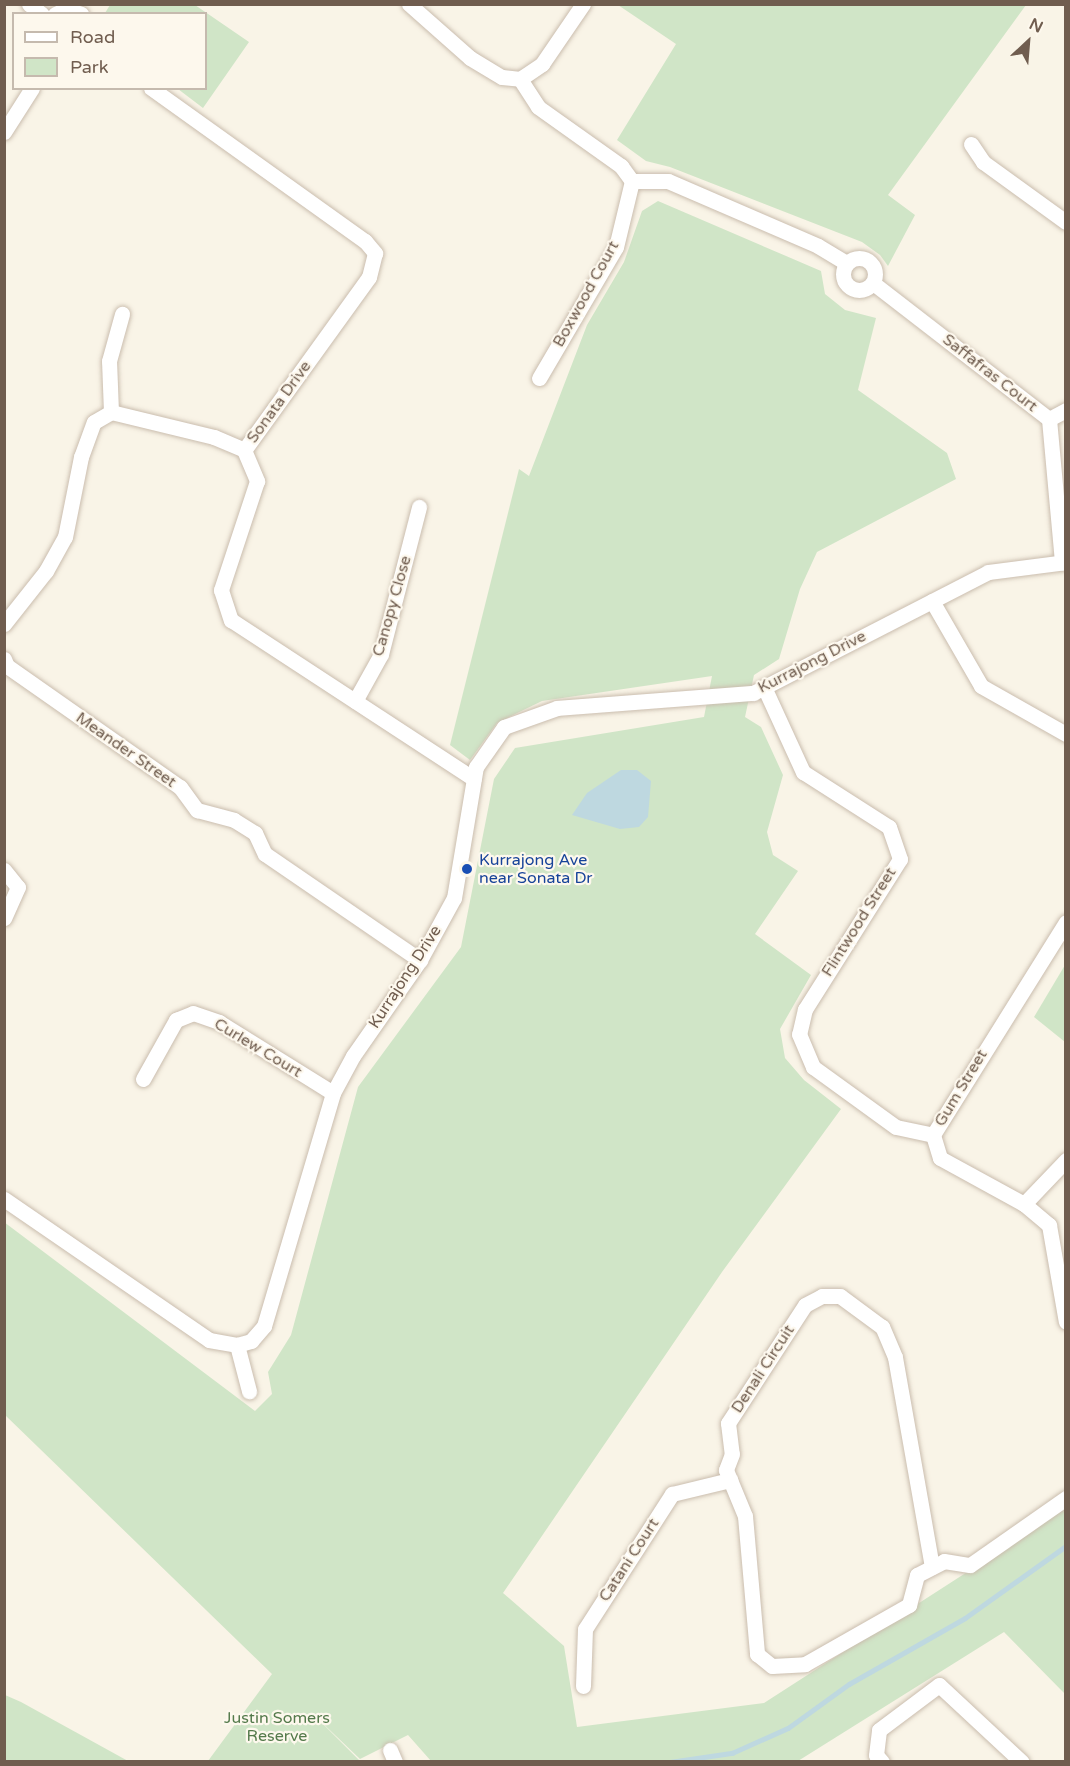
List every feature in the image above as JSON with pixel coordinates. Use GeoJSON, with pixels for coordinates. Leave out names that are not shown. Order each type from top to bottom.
{"type":"FeatureCollection","features":[{"type":"Feature","properties":{"kind":"street"},"geometry":{"type":"LineString","coordinates":[[409,4],[470,58],[502,77],[520,79],[542,64],[583,4]]}},
{"type":"Feature","properties":{"kind":"street"},"geometry":{"type":"LineString","coordinates":[[59,12],[66,9],[77,12]]}},
{"type":"Feature","properties":{"kind":"street"},"geometry":{"type":"LineString","coordinates":[[520,79],[538,107],[621,166],[632,181],[668,181],[818,246],[846,264]]}},
{"type":"Feature","properties":{"kind":"street"},"geometry":{"type":"LineString","coordinates":[[4,132],[31,90]]}},
{"type":"Feature","properties":{"kind":"street","name":"Sonata Drive"},"geometry":{"type":"LineString","coordinates":[[154,90],[365,241],[375,253],[369,277],[244,450],[257,480],[221,590],[231,620],[474,779]]}},
{"type":"Feature","properties":{"kind":"street"},"geometry":{"type":"LineString","coordinates":[[971,144],[983,162],[1065,222]]}},
{"type":"Feature","properties":{"kind":"street","name":"Boxwood Court"},"geometry":{"type":"LineString","coordinates":[[539,378],[616,247],[632,181]]}},
{"type":"Feature","properties":{"kind":"street"},"geometry":{"type":"LineString","coordinates":[[860,258],[870,261],[874,270],[873,283],[867,289],[849,285],[843,274],[846,264],[860,258]]}},
{"type":"Feature","properties":{"kind":"street","name":"Saffafras Court"},"geometry":{"type":"LineString","coordinates":[[873,283],[1049,419],[1064,562]]}},
{"type":"Feature","properties":{"kind":"street"},"geometry":{"type":"LineString","coordinates":[[111,412],[110,361],[122,315]]}},
{"type":"Feature","properties":{"kind":"street"},"geometry":{"type":"LineString","coordinates":[[1049,419],[1065,410]]}},
{"type":"Feature","properties":{"kind":"street"},"geometry":{"type":"LineString","coordinates":[[4,624],[46,571],[65,537],[84,448],[94,422],[111,412],[214,437],[244,450]]}},
{"type":"Feature","properties":{"kind":"street","name":"Canopy Close"},"geometry":{"type":"LineString","coordinates":[[355,701],[381,654],[419,507]]}},
{"type":"Feature","properties":{"kind":"street","name":"Kurrajong Drive"},"geometry":{"type":"LineString","coordinates":[[237,1345],[251,1341],[264,1326],[333,1093],[353,1056],[420,960],[454,898],[476,767],[504,727],[557,708],[753,693],[988,572],[1064,562]]}},
{"type":"Feature","properties":{"kind":"street"},"geometry":{"type":"LineString","coordinates":[[932,601],[981,686],[1065,734]]}},
{"type":"Feature","properties":{"kind":"street","name":"Meander Street"},"geometry":{"type":"LineString","coordinates":[[4,659],[7,666],[180,787],[197,810],[234,820],[255,833],[265,854],[420,960]]}},
{"type":"Feature","properties":{"kind":"street","name":"Flintwood Street"},"geometry":{"type":"LineString","coordinates":[[764,687],[803,772],[889,828],[900,859],[805,1009],[799,1034],[813,1067],[896,1126],[933,1135]]}},
{"type":"Feature","properties":{"kind":"street"},"geometry":{"type":"LineString","coordinates":[[4,870],[18,887],[4,918]]}},
{"type":"Feature","properties":{"kind":"street","name":"Gum Street"},"geometry":{"type":"LineString","coordinates":[[1065,922],[933,1135],[940,1158],[1024,1204],[1049,1225],[1065,1322]]}},
{"type":"Feature","properties":{"kind":"street","name":"Curlew Court"},"geometry":{"type":"LineString","coordinates":[[143,1079],[176,1020],[193,1013],[219,1022],[333,1093]]}},
{"type":"Feature","properties":{"kind":"street"},"geometry":{"type":"LineString","coordinates":[[1024,1204],[1065,1160]]}},
{"type":"Feature","properties":{"kind":"street"},"geometry":{"type":"LineString","coordinates":[[4,1199],[209,1340],[237,1345],[249,1391]]}},
{"type":"Feature","properties":{"kind":"street","name":"Denali Circuit"},"geometry":{"type":"LineString","coordinates":[[822,1296],[840,1296],[882,1327],[896,1357],[932,1567],[916,1575],[909,1605],[806,1664],[772,1666],[758,1654],[745,1516],[726,1470],[732,1454],[728,1423],[805,1305],[822,1296]]}},
{"type":"Feature","properties":{"kind":"street","name":"Catani Court"},"geometry":{"type":"LineString","coordinates":[[583,1686],[585,1629],[672,1494],[730,1480]]}},
{"type":"Feature","properties":{"kind":"street"},"geometry":{"type":"LineString","coordinates":[[932,1567],[944,1562],[970,1565],[1065,1498]]}},
{"type":"Feature","properties":{"kind":"street"},"geometry":{"type":"LineString","coordinates":[[882,1761],[876,1755],[879,1730],[939,1685],[1022,1761]]}},
{"type":"Feature","properties":{"kind":"green space"},"geometry":{"type":"Polygon","coordinates":[[[110,5],[195,5],[205,12],[106,12],[110,5]]]}},
{"type":"Feature","properties":{"kind":"green space"},"geometry":{"type":"Polygon","coordinates":[[[618,5],[1026,5],[888,195],[915,215],[888,266],[880,255],[862,242],[670,167],[646,161],[617,140],[676,44],[618,5]]]}},
{"type":"Feature","properties":{"kind":"green space"},"geometry":{"type":"Polygon","coordinates":[[[207,13],[249,42],[203,108],[179,90],[207,90],[207,13]]]}},
{"type":"Feature","properties":{"kind":"green space","name":"Justin Somers Reserve"},"geometry":{"type":"Polygon","coordinates":[[[658,201],[821,271],[825,294],[845,310],[876,318],[858,390],[947,453],[956,479],[817,552],[800,589],[779,659],[754,675],[745,717],[761,727],[783,775],[767,832],[773,855],[798,871],[755,934],[811,975],[780,1029],[785,1058],[804,1080],[841,1109],[722,1272],[503,1593],[564,1646],[577,1727],[764,1703],[1065,1509],[1065,1694],[1004,1632],[798,1761],[431,1761],[408,1735],[360,1759],[313,1714],[360,1761],[208,1761],[272,1674],[5,1415],[4,1222],[255,1411],[272,1394],[268,1372],[291,1335],[358,1087],[461,947],[494,779],[515,748],[704,717],[712,676],[542,701],[497,723],[470,760],[450,745],[519,469],[529,476],[587,325],[624,262],[642,211],[658,201]]]}},
{"type":"Feature","properties":{"kind":"green space"},"geometry":{"type":"Polygon","coordinates":[[[1065,965],[1065,1042],[1034,1017],[1065,965]]]}},
{"type":"Feature","properties":{"kind":"green space"},"geometry":{"type":"Polygon","coordinates":[[[5,1695],[21,1702],[128,1761],[5,1761],[5,1695]]]}},
{"type":"Feature","properties":{"kind":"water"},"geometry":{"type":"Polygon","coordinates":[[[621,770],[637,770],[651,781],[648,817],[639,827],[620,829],[572,815],[587,793],[621,770]]]}},
{"type":"Feature","properties":{"kind":"waterway"},"geometry":{"type":"LineString","coordinates":[[670,1762],[732,1753],[788,1728],[849,1684],[965,1618],[1066,1546]]}},
{"type":"Feature","properties":{"kind":"place","name":"Kurrajong Ave near Sonata Dr"},"geometry":{"type":"Point","coordinates":[467,869]}}]}
